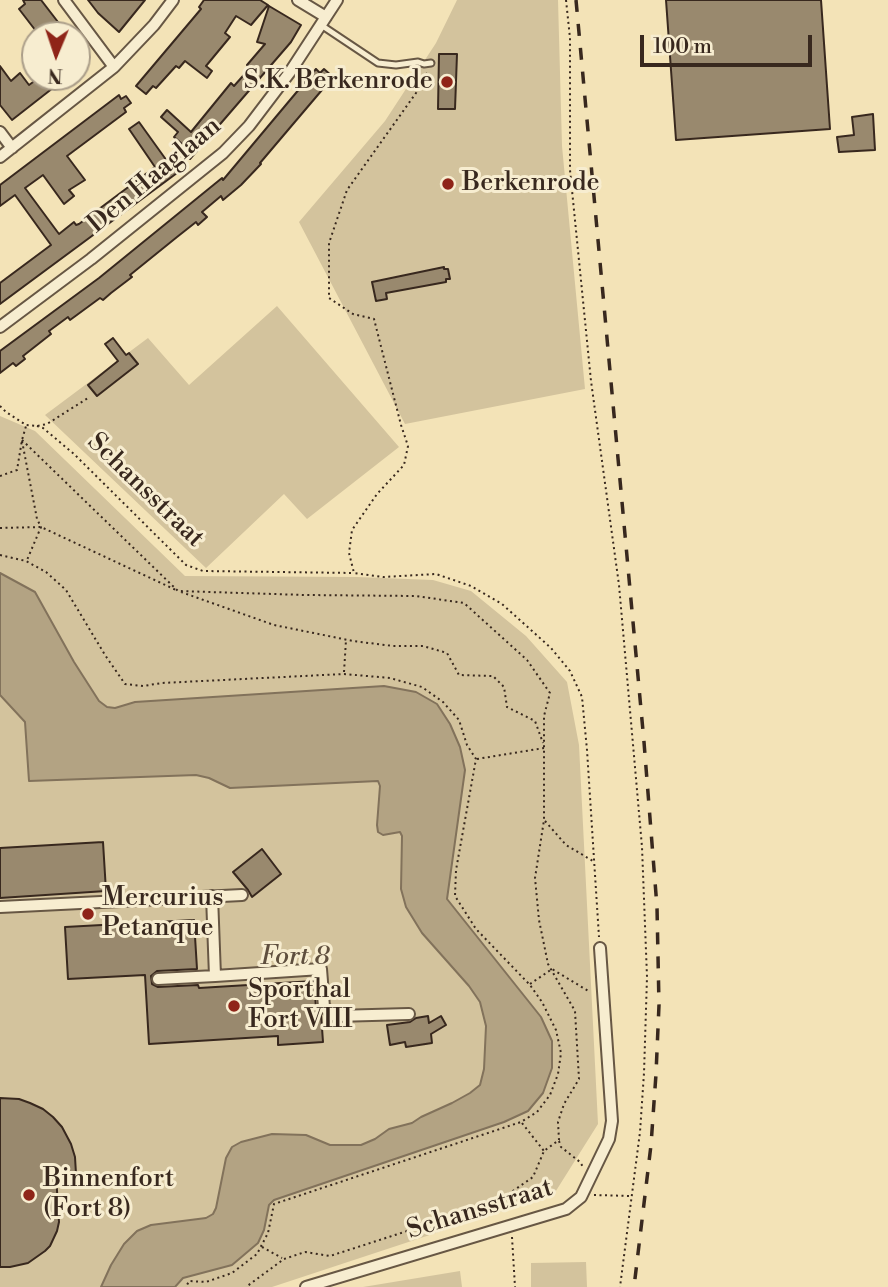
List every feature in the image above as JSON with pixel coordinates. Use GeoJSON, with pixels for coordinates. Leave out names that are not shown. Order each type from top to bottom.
{"type":"FeatureCollection","features":[{"type":"Feature","properties":{"kind":"street"},"geometry":{"type":"LineString","coordinates":[[64,0],[114,67]]}},
{"type":"Feature","properties":{"kind":"street"},"geometry":{"type":"LineString","coordinates":[[0,157],[114,67],[154,26],[173,0]]}},
{"type":"Feature","properties":{"kind":"street"},"geometry":{"type":"LineString","coordinates":[[298,0],[324,21]]}},
{"type":"Feature","properties":{"kind":"street","name":"Den Haaglaan"},"geometry":{"type":"LineString","coordinates":[[0,327],[91,259],[223,153],[249,126],[290,72],[337,0]]}},
{"type":"Feature","properties":{"kind":"street"},"geometry":{"type":"LineString","coordinates":[[0,132],[12,148]]}},
{"type":"Feature","properties":{"kind":"street"},"geometry":{"type":"LineString","coordinates":[[0,907],[242,895]]}},
{"type":"Feature","properties":{"kind":"street"},"geometry":{"type":"LineString","coordinates":[[212,896],[215,976]]}},
{"type":"Feature","properties":{"kind":"street","name":"Schansstraat"},"geometry":{"type":"LineString","coordinates":[[306,1287],[566,1209],[582,1195],[609,1139],[612,1121],[600,948]]}},
{"type":"Feature","properties":{"kind":"street"},"geometry":{"type":"LineString","coordinates":[[158,979],[321,969],[324,1007],[335,1016],[409,1014]]}},
{"type":"Feature","properties":{"kind":"lane"},"geometry":{"type":"LineString","coordinates":[[324,21],[378,64],[427,63]]}},
{"type":"Feature","properties":{"kind":"path"},"geometry":{"type":"LineString","coordinates":[[566,0],[570,38],[570,170],[591,381],[619,585],[642,847],[647,977],[644,1073],[640,1132],[620,1287]]}},
{"type":"Feature","properties":{"kind":"path"},"geometry":{"type":"LineString","coordinates":[[354,573],[349,553],[352,530],[377,494],[404,466],[408,446],[374,319],[353,314],[329,298],[329,243],[347,190],[416,93],[427,72],[427,63]]}},
{"type":"Feature","properties":{"kind":"path"},"geometry":{"type":"LineString","coordinates":[[0,406],[26,425],[37,426],[47,424],[88,398]]}},
{"type":"Feature","properties":{"kind":"path"},"geometry":{"type":"LineString","coordinates":[[0,476],[17,470],[26,425]]}},
{"type":"Feature","properties":{"kind":"path","name":"Schansstraat"},"geometry":{"type":"LineString","coordinates":[[37,426],[74,454],[186,565],[203,571],[354,573],[383,577],[436,574],[471,586],[502,604],[551,648],[570,671],[582,697],[600,948]]}},
{"type":"Feature","properties":{"kind":"path"},"geometry":{"type":"LineString","coordinates":[[22,440],[37,519],[41,527]]}},
{"type":"Feature","properties":{"kind":"path"},"geometry":{"type":"LineString","coordinates":[[22,440],[178,591],[416,596],[464,603],[527,660],[550,693],[544,716],[544,820],[535,878],[540,920],[548,964],[576,1011],[579,1079],[564,1104],[558,1122],[559,1140],[561,1147],[580,1161],[588,1182]]}},
{"type":"Feature","properties":{"kind":"path"},"geometry":{"type":"LineString","coordinates":[[26,561],[41,527]]}},
{"type":"Feature","properties":{"kind":"path"},"geometry":{"type":"LineString","coordinates":[[0,528],[41,527],[178,591],[274,625],[346,640],[393,646],[423,646],[447,653],[460,676],[493,676],[503,687],[507,707],[535,721],[545,748]]}},
{"type":"Feature","properties":{"kind":"path"},"geometry":{"type":"LineString","coordinates":[[0,555],[26,561],[46,572],[65,590],[125,684],[143,686],[344,674],[390,678],[422,688],[443,702],[459,720],[476,760],[456,870],[455,896],[476,929],[530,985],[556,1030],[561,1054],[558,1074],[550,1095],[537,1112],[521,1122],[275,1204],[268,1233],[257,1254],[232,1273],[206,1282],[188,1281],[186,1287]]}},
{"type":"Feature","properties":{"kind":"path"},"geometry":{"type":"LineString","coordinates":[[344,674],[346,640]]}},
{"type":"Feature","properties":{"kind":"path"},"geometry":{"type":"LineString","coordinates":[[476,760],[545,748]]}},
{"type":"Feature","properties":{"kind":"path"},"geometry":{"type":"LineString","coordinates":[[544,820],[566,845],[594,862]]}},
{"type":"Feature","properties":{"kind":"path"},"geometry":{"type":"LineString","coordinates":[[530,985],[552,969]]}},
{"type":"Feature","properties":{"kind":"path"},"geometry":{"type":"LineString","coordinates":[[552,969],[603,1000]]}},
{"type":"Feature","properties":{"kind":"path"},"geometry":{"type":"LineString","coordinates":[[521,1122],[544,1151]]}},
{"type":"Feature","properties":{"kind":"path"},"geometry":{"type":"LineString","coordinates":[[246,1287],[284,1259],[305,1252],[330,1256],[497,1202],[533,1177],[544,1151],[559,1140]]}},
{"type":"Feature","properties":{"kind":"path"},"geometry":{"type":"LineString","coordinates":[[582,1195],[632,1196]]}},
{"type":"Feature","properties":{"kind":"path"},"geometry":{"type":"LineString","coordinates":[[512,1225],[515,1287]]}},
{"type":"Feature","properties":{"kind":"path"},"geometry":{"type":"LineString","coordinates":[[261,1246],[284,1259]]}},
{"type":"Feature","properties":{"kind":"green space","name":"Berkenrode"},"geometry":{"type":"Polygon","coordinates":[[[457,0],[558,0],[562,146],[585,389],[405,424],[299,222],[385,121],[436,43],[457,0]]]}},
{"type":"Feature","properties":{"kind":"green space"},"geometry":{"type":"Polygon","coordinates":[[[277,306],[399,447],[307,519],[284,494],[206,568],[45,415],[148,338],[189,385],[277,306]]]}},
{"type":"Feature","properties":{"kind":"green space","name":"Fort 8"},"geometry":{"type":"Polygon","coordinates":[[[0,416],[35,431],[185,576],[433,580],[471,591],[526,636],[567,682],[579,745],[598,1124],[554,1194],[272,1287],[0,1287],[0,416]]]}},
{"type":"Feature","properties":{"kind":"green space"},"geometry":{"type":"Polygon","coordinates":[[[586,1262],[587,1287],[531,1287],[531,1263],[586,1262]]]}},
{"type":"Feature","properties":{"kind":"green space"},"geometry":{"type":"Polygon","coordinates":[[[460,1271],[462,1287],[363,1287],[460,1271]]]}},
{"type":"Feature","properties":{"kind":"shaded area"},"geometry":{"type":"Polygon","coordinates":[[[0,573],[35,592],[74,662],[99,701],[107,707],[115,708],[135,702],[384,686],[416,692],[437,704],[460,747],[465,770],[447,899],[541,1017],[552,1041],[552,1068],[543,1093],[528,1111],[504,1122],[274,1200],[269,1205],[264,1230],[258,1243],[232,1265],[183,1278],[175,1287],[101,1287],[124,1244],[137,1231],[151,1225],[206,1218],[213,1214],[226,1158],[232,1147],[241,1142],[272,1134],[306,1135],[330,1145],[361,1145],[389,1129],[412,1123],[470,1093],[480,1085],[484,1069],[486,1026],[480,1002],[422,933],[406,907],[401,889],[402,836],[400,832],[383,835],[378,832],[378,781],[230,788],[196,775],[29,781],[25,722],[0,695],[0,573]]]}},
{"type":"Feature","properties":{"kind":"building"},"geometry":{"type":"Polygon","coordinates":[[[23,0],[41,0],[57,21],[28,21],[19,9],[25,4],[23,0]]]}},
{"type":"Feature","properties":{"kind":"building"},"geometry":{"type":"Polygon","coordinates":[[[88,0],[145,0],[119,32],[88,0]]]}},
{"type":"Feature","properties":{"kind":"building"},"geometry":{"type":"Polygon","coordinates":[[[204,0],[260,0],[268,5],[251,25],[236,16],[225,33],[230,37],[206,66],[212,71],[207,78],[185,61],[146,94],[136,86],[201,9],[199,7],[204,0]]]}},
{"type":"Feature","properties":{"kind":"building"},"geometry":{"type":"Polygon","coordinates":[[[666,0],[821,0],[830,129],[676,140],[666,0]]]}},
{"type":"Feature","properties":{"kind":"building"},"geometry":{"type":"Polygon","coordinates":[[[269,6],[301,25],[291,42],[190,159],[188,157],[175,171],[177,173],[0,304],[0,283],[51,245],[15,195],[0,206],[0,185],[119,95],[121,99],[126,96],[131,103],[124,108],[126,112],[67,156],[85,180],[69,190],[74,196],[64,204],[43,175],[25,188],[59,234],[74,222],[79,224],[155,167],[129,129],[139,122],[167,161],[182,144],[174,137],[178,132],[161,117],[167,110],[191,132],[231,83],[234,86],[250,68],[247,65],[265,44],[257,42],[269,6]]]}},
{"type":"Feature","properties":{"kind":"building","name":"S.K. Berkenrode"},"geometry":{"type":"Polygon","coordinates":[[[439,54],[457,54],[455,109],[438,109],[439,54]]]}},
{"type":"Feature","properties":{"kind":"building"},"geometry":{"type":"Polygon","coordinates":[[[0,66],[11,81],[20,73],[21,91],[49,91],[12,120],[0,105],[0,66]]]}},
{"type":"Feature","properties":{"kind":"building"},"geometry":{"type":"Polygon","coordinates":[[[316,69],[320,73],[324,69],[333,77],[241,185],[223,200],[221,196],[202,212],[207,217],[198,225],[196,222],[103,300],[100,298],[70,320],[68,317],[23,356],[25,359],[16,366],[13,363],[0,373],[0,351],[99,278],[222,178],[223,180],[316,69]]]}},
{"type":"Feature","properties":{"kind":"building"},"geometry":{"type":"Polygon","coordinates":[[[873,114],[875,150],[839,152],[837,137],[854,135],[852,117],[873,114]]]}},
{"type":"Feature","properties":{"kind":"building"},"geometry":{"type":"Polygon","coordinates":[[[444,267],[448,269],[450,279],[446,279],[446,282],[386,293],[387,299],[376,301],[372,282],[444,267]]]}},
{"type":"Feature","properties":{"kind":"building"},"geometry":{"type":"Polygon","coordinates":[[[113,338],[126,355],[129,353],[138,364],[97,396],[88,385],[118,361],[105,344],[113,338]]]}},
{"type":"Feature","properties":{"kind":"building"},"geometry":{"type":"Polygon","coordinates":[[[103,842],[106,891],[0,898],[0,848],[103,842]]]}},
{"type":"Feature","properties":{"kind":"building"},"geometry":{"type":"Polygon","coordinates":[[[262,849],[281,874],[252,897],[233,872],[262,849]]]}},
{"type":"Feature","properties":{"kind":"building"},"geometry":{"type":"Polygon","coordinates":[[[194,920],[197,969],[157,971],[151,976],[152,984],[158,987],[198,985],[199,988],[314,981],[316,1008],[321,1014],[323,1042],[278,1045],[278,1036],[149,1044],[145,975],[68,979],[65,927],[194,920]]]}},
{"type":"Feature","properties":{"kind":"building"},"geometry":{"type":"Polygon","coordinates":[[[428,1016],[429,1023],[441,1016],[446,1025],[431,1034],[432,1043],[406,1047],[405,1042],[390,1045],[387,1025],[428,1016]]]}},
{"type":"Feature","properties":{"kind":"building","name":"Binnenfort (Fort 8)"},"geometry":{"type":"Polygon","coordinates":[[[0,1098],[19,1099],[43,1109],[62,1127],[75,1157],[76,1174],[56,1175],[59,1222],[50,1246],[28,1263],[10,1267],[0,1267],[0,1098]]]}},
{"type":"Feature","properties":{"kind":"railway"},"geometry":{"type":"LineString","coordinates":[[576,0],[657,907],[659,1005],[656,1074],[651,1145],[634,1287]]}},
{"type":"Feature","properties":{"kind":"place","name":"S.K. Berkenrode"},"geometry":{"type":"Point","coordinates":[447,82]}},
{"type":"Feature","properties":{"kind":"place","name":"Berkenrode"},"geometry":{"type":"Point","coordinates":[448,184]}},
{"type":"Feature","properties":{"kind":"place","name":"Mercurius Petanque"},"geometry":{"type":"Point","coordinates":[88,914]}},
{"type":"Feature","properties":{"kind":"place","name":"Sporthal Fort VIII"},"geometry":{"type":"Point","coordinates":[234,1006]}},
{"type":"Feature","properties":{"kind":"place","name":"Binnenfort (Fort 8)"},"geometry":{"type":"Point","coordinates":[29,1195]}}]}
